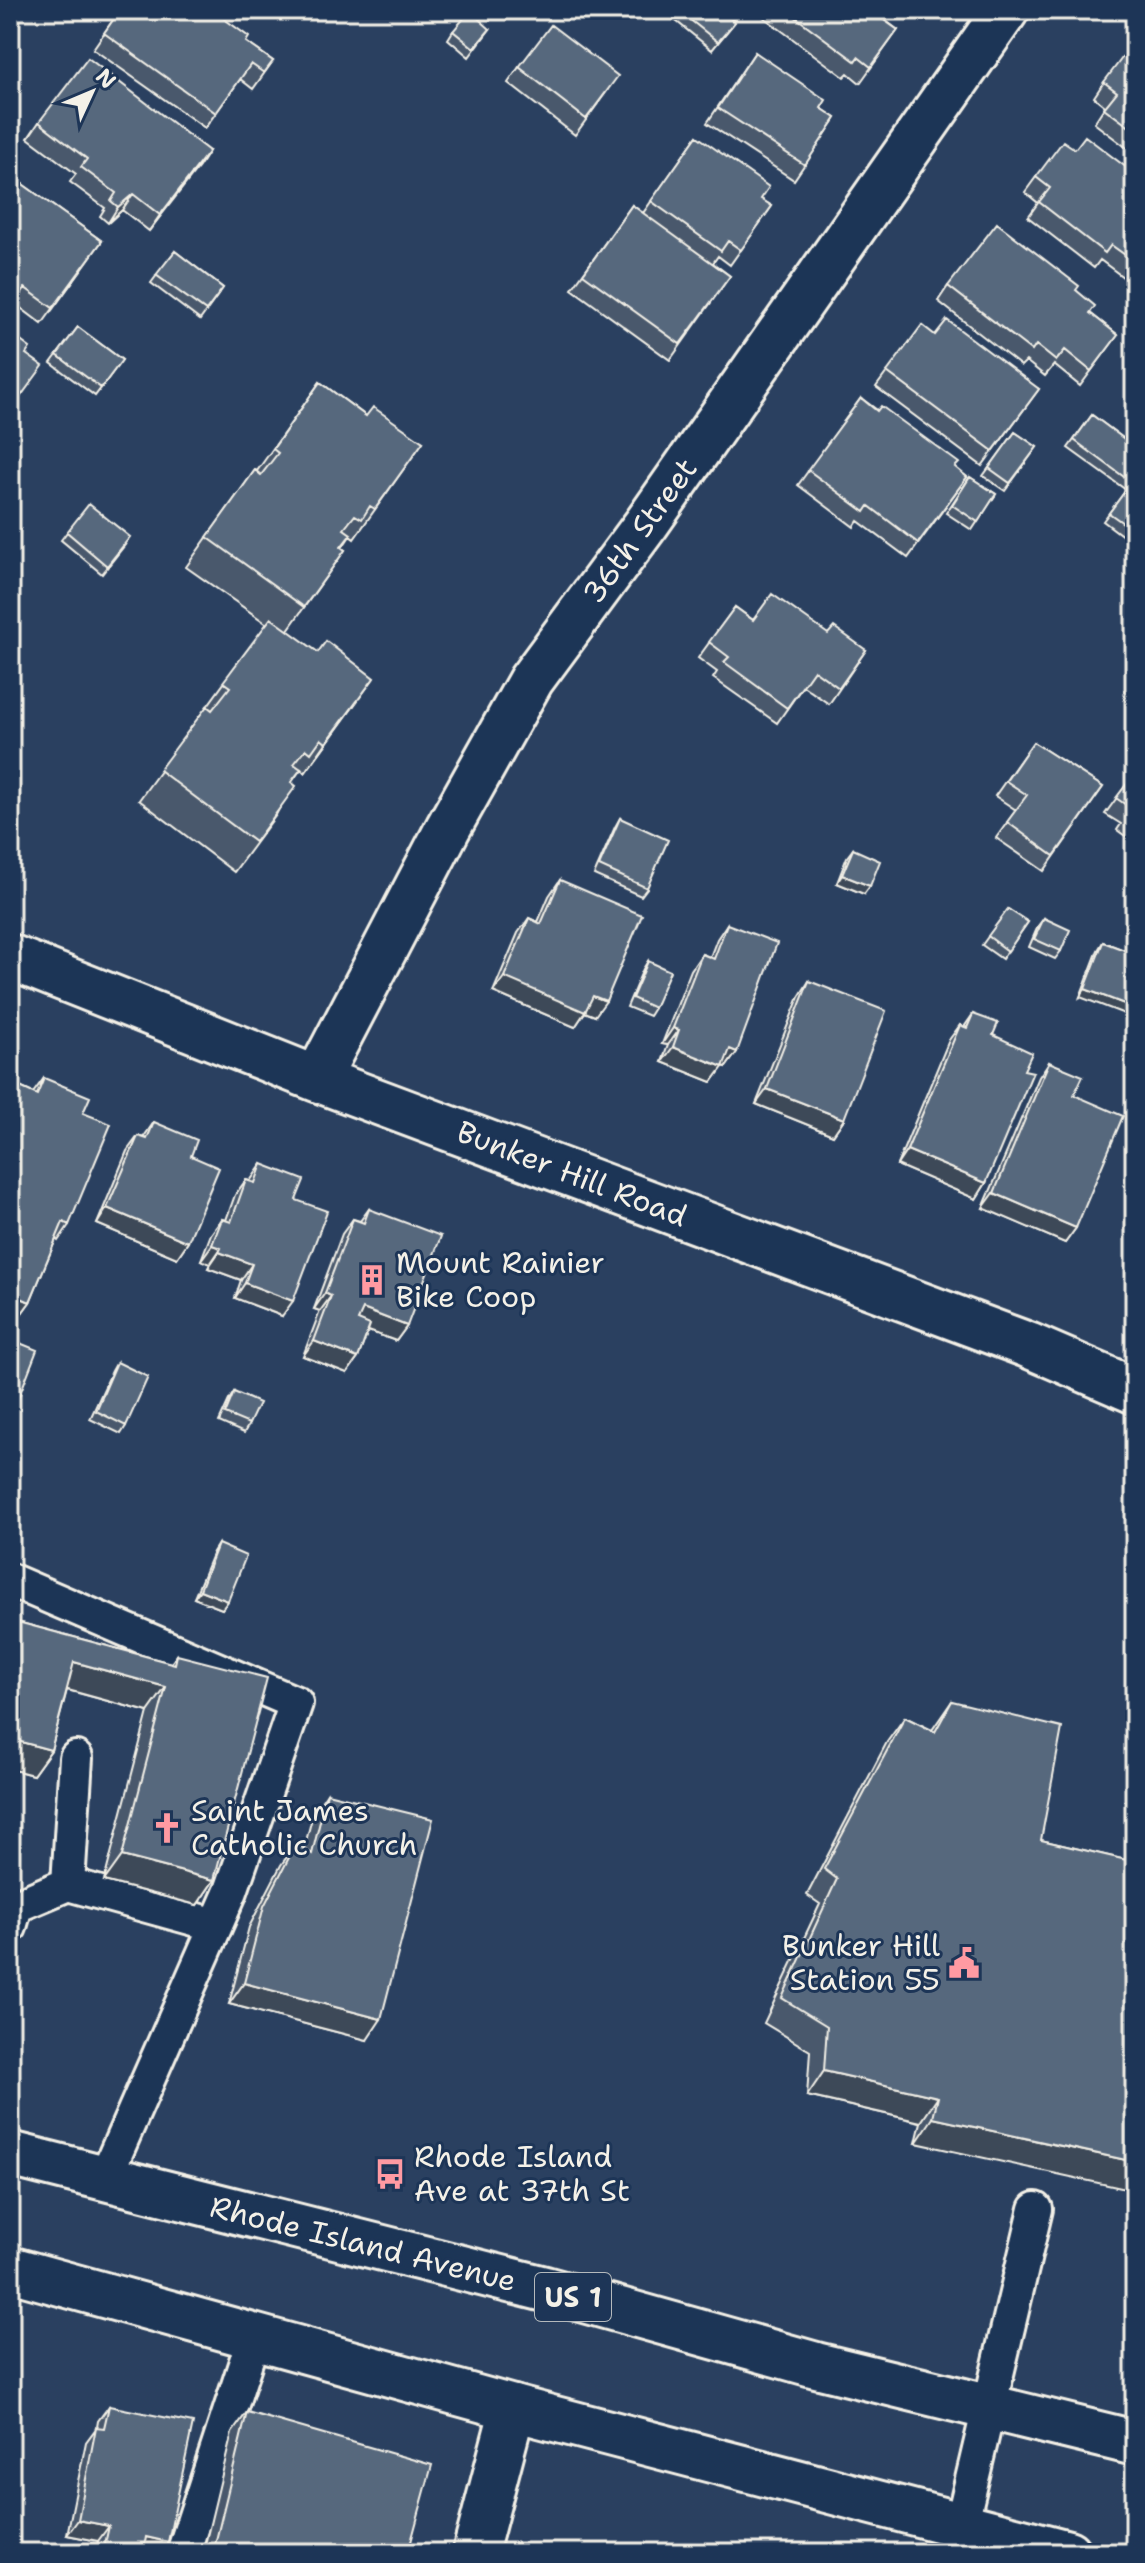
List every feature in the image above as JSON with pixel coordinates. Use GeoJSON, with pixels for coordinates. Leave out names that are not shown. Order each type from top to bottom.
{"type":"FeatureCollection","features":[{"type":"Feature","properties":{"kind":"street","name":"36th Street"},"geometry":{"type":"LineString","coordinates":[[317,1079],[531,680],[647,523],[1006,10]]}},
{"type":"Feature","properties":{"kind":"street","name":"Bunker Hill Road"},"geometry":{"type":"LineString","coordinates":[[10,957],[317,1079],[1134,1387]]}},
{"type":"Feature","properties":{"kind":"street","name":"Rhode Island Avenue"},"geometry":{"type":"LineString","coordinates":[[10,2154],[545,2289],[816,2365],[1135,2443]]}},
{"type":"Feature","properties":{"kind":"street"},"geometry":{"type":"LineString","coordinates":[[10,2269],[513,2408],[1060,2552]]}},
{"type":"Feature","properties":{"kind":"street"},"geometry":{"type":"LineString","coordinates":[[475,2553],[513,2408]]}},
{"type":"Feature","properties":{"kind":"lane"},"geometry":{"type":"LineString","coordinates":[[10,1580],[296,1703],[216,1925],[104,2180]]}},
{"type":"Feature","properties":{"kind":"lane"},"geometry":{"type":"LineString","coordinates":[[68,1884],[76,1758]]}},
{"type":"Feature","properties":{"kind":"lane"},"geometry":{"type":"LineString","coordinates":[[10,1927],[16,1906],[68,1884],[216,1925]]}},
{"type":"Feature","properties":{"kind":"lane"},"geometry":{"type":"LineString","coordinates":[[961,2526],[1036,2209]]}},
{"type":"Feature","properties":{"kind":"lane"},"geometry":{"type":"LineString","coordinates":[[183,2553],[254,2337]]}},
{"type":"Feature","properties":{"kind":"building"},"geometry":{"type":"Polygon","coordinates":[[[120,10],[212,10],[249,37],[246,42],[273,61],[264,73],[251,64],[216,113],[104,33],[120,10]]]}},
{"type":"Feature","properties":{"kind":"building"},"geometry":{"type":"Polygon","coordinates":[[[678,10],[720,10],[735,22],[718,42],[678,10]]]}},
{"type":"Feature","properties":{"kind":"building"},"geometry":{"type":"Polygon","coordinates":[[[786,10],[892,10],[884,20],[898,30],[871,67],[858,57],[855,61],[786,10]]]}},
{"type":"Feature","properties":{"kind":"building"},"geometry":{"type":"Polygon","coordinates":[[[470,11],[490,29],[474,48],[453,31],[470,11]]]}},
{"type":"Feature","properties":{"kind":"building"},"geometry":{"type":"Polygon","coordinates":[[[551,25],[618,76],[586,119],[519,67],[551,25]]]}},
{"type":"Feature","properties":{"kind":"building"},"geometry":{"type":"Polygon","coordinates":[[[1128,50],[1135,54],[1135,131],[1104,108],[1117,92],[1104,82],[1128,50]]]}},
{"type":"Feature","properties":{"kind":"building"},"geometry":{"type":"Polygon","coordinates":[[[755,52],[826,100],[821,108],[836,118],[805,165],[718,108],[755,52]]]}},
{"type":"Feature","properties":{"kind":"building"},"geometry":{"type":"Polygon","coordinates":[[[88,58],[209,151],[160,215],[133,194],[118,207],[111,201],[116,193],[81,167],[87,159],[39,122],[88,58]]]}},
{"type":"Feature","properties":{"kind":"building"},"geometry":{"type":"Polygon","coordinates":[[[697,136],[769,187],[761,199],[772,206],[741,250],[728,241],[721,251],[651,201],[697,136]]]}},
{"type":"Feature","properties":{"kind":"building"},"geometry":{"type":"Polygon","coordinates":[[[1085,136],[1135,174],[1135,262],[1111,245],[1105,253],[1039,202],[1050,188],[1036,177],[1063,141],[1075,149],[1085,136]]]}},
{"type":"Feature","properties":{"kind":"building"},"geometry":{"type":"Polygon","coordinates":[[[10,175],[102,241],[53,308],[25,288],[21,294],[10,287],[15,274],[10,270],[10,175]]]}},
{"type":"Feature","properties":{"kind":"building"},"geometry":{"type":"Polygon","coordinates":[[[632,205],[730,276],[680,344],[583,274],[632,205]]]}},
{"type":"Feature","properties":{"kind":"building"},"geometry":{"type":"Polygon","coordinates":[[[997,223],[1079,286],[1076,290],[1095,306],[1090,313],[1118,335],[1091,371],[1065,350],[1056,361],[1036,345],[1032,351],[948,286],[997,223]]]}},
{"type":"Feature","properties":{"kind":"building"},"geometry":{"type":"Polygon","coordinates":[[[175,251],[223,288],[206,311],[156,275],[175,251]]]}},
{"type":"Feature","properties":{"kind":"building"},"geometry":{"type":"Polygon","coordinates":[[[947,320],[1039,389],[993,451],[887,372],[922,325],[935,335],[947,320]]]}},
{"type":"Feature","properties":{"kind":"building"},"geometry":{"type":"Polygon","coordinates":[[[78,327],[122,360],[101,388],[57,355],[78,327]]]}},
{"type":"Feature","properties":{"kind":"building"},"geometry":{"type":"Polygon","coordinates":[[[10,333],[30,348],[26,354],[43,366],[10,411],[10,333]]]}},
{"type":"Feature","properties":{"kind":"building"},"geometry":{"type":"Polygon","coordinates":[[[320,382],[366,416],[373,407],[423,442],[375,509],[370,506],[362,519],[355,515],[344,529],[351,534],[341,547],[345,550],[304,607],[207,537],[255,470],[261,475],[278,453],[273,449],[320,382]]]}},
{"type":"Feature","properties":{"kind":"building"},"geometry":{"type":"Polygon","coordinates":[[[861,398],[877,411],[881,406],[959,463],[955,467],[967,477],[918,543],[869,506],[865,512],[808,470],[861,398]]]}},
{"type":"Feature","properties":{"kind":"building"},"geometry":{"type":"Polygon","coordinates":[[[1092,415],[1135,447],[1135,485],[1074,440],[1092,415]]]}},
{"type":"Feature","properties":{"kind":"building"},"geometry":{"type":"Polygon","coordinates":[[[1015,432],[1037,447],[1010,483],[989,468],[1015,432]]]}},
{"type":"Feature","properties":{"kind":"building"},"geometry":{"type":"Polygon","coordinates":[[[970,477],[996,494],[978,522],[952,505],[970,477]]]}},
{"type":"Feature","properties":{"kind":"building"},"geometry":{"type":"Polygon","coordinates":[[[1126,490],[1135,497],[1133,530],[1109,513],[1126,490]]]}},
{"type":"Feature","properties":{"kind":"building"},"geometry":{"type":"Polygon","coordinates":[[[89,504],[130,537],[107,566],[67,532],[89,504]]]}},
{"type":"Feature","properties":{"kind":"building"},"geometry":{"type":"Polygon","coordinates":[[[772,594],[828,634],[834,627],[866,650],[839,688],[814,670],[787,708],[724,662],[729,657],[709,642],[735,607],[753,620],[772,594]]]}},
{"type":"Feature","properties":{"kind":"building"},"geometry":{"type":"Polygon","coordinates":[[[271,618],[318,652],[326,641],[374,678],[326,743],[321,739],[311,753],[306,749],[294,764],[301,769],[291,782],[296,786],[255,842],[159,770],[207,706],[212,710],[230,687],[223,682],[271,618]]]}},
{"type":"Feature","properties":{"kind":"building"},"geometry":{"type":"Polygon","coordinates":[[[1033,742],[1103,787],[1054,856],[1007,822],[1027,795],[1006,781],[1033,742]]]}},
{"type":"Feature","properties":{"kind":"building"},"geometry":{"type":"Polygon","coordinates":[[[1135,773],[1135,820],[1128,815],[1132,809],[1116,798],[1135,773]]]}},
{"type":"Feature","properties":{"kind":"building"},"geometry":{"type":"Polygon","coordinates":[[[620,818],[668,840],[647,888],[599,866],[620,818]]]}},
{"type":"Feature","properties":{"kind":"building"},"geometry":{"type":"Polygon","coordinates":[[[853,849],[880,861],[870,886],[842,875],[853,849]]]}},
{"type":"Feature","properties":{"kind":"building"},"geometry":{"type":"Polygon","coordinates":[[[560,880],[642,915],[606,1001],[593,996],[585,1012],[504,977],[529,918],[541,924],[560,880]]]}},
{"type":"Feature","properties":{"kind":"building"},"geometry":{"type":"Polygon","coordinates":[[[1008,909],[1028,922],[1008,951],[988,936],[1008,909]]]}},
{"type":"Feature","properties":{"kind":"building"},"geometry":{"type":"Polygon","coordinates":[[[1044,918],[1070,930],[1061,951],[1034,939],[1044,918]]]}},
{"type":"Feature","properties":{"kind":"building"},"geometry":{"type":"Polygon","coordinates":[[[727,924],[777,943],[737,1052],[730,1049],[723,1067],[673,1047],[679,1030],[673,1028],[702,954],[714,959],[727,924]]]}},
{"type":"Feature","properties":{"kind":"building"},"geometry":{"type":"Polygon","coordinates":[[[1103,942],[1135,954],[1135,1008],[1085,989],[1103,942]]]}},
{"type":"Feature","properties":{"kind":"building"},"geometry":{"type":"Polygon","coordinates":[[[648,961],[670,971],[654,1008],[632,998],[648,961]]]}},
{"type":"Feature","properties":{"kind":"building"},"geometry":{"type":"Polygon","coordinates":[[[809,981],[886,1011],[844,1119],[767,1089],[809,981]]]}},
{"type":"Feature","properties":{"kind":"building"},"geometry":{"type":"Polygon","coordinates":[[[973,1014],[998,1023],[993,1035],[1032,1053],[1024,1070],[1033,1072],[986,1183],[907,1150],[960,1025],[967,1028],[973,1014]]]}},
{"type":"Feature","properties":{"kind":"building"},"geometry":{"type":"Polygon","coordinates":[[[1049,1062],[1083,1076],[1074,1095],[1123,1116],[1076,1228],[994,1193],[1049,1062]]]}},
{"type":"Feature","properties":{"kind":"building"},"geometry":{"type":"Polygon","coordinates":[[[44,1078],[90,1097],[83,1113],[111,1124],[69,1225],[63,1222],[30,1302],[10,1293],[10,1110],[20,1087],[37,1095],[44,1078]]]}},
{"type":"Feature","properties":{"kind":"building"},"geometry":{"type":"Polygon","coordinates":[[[154,1122],[197,1140],[191,1156],[219,1168],[188,1242],[107,1208],[138,1136],[147,1139],[154,1122]]]}},
{"type":"Feature","properties":{"kind":"building"},"geometry":{"type":"Polygon","coordinates":[[[262,1164],[304,1180],[296,1200],[327,1211],[293,1301],[245,1283],[252,1264],[219,1252],[221,1248],[212,1245],[222,1219],[231,1222],[246,1180],[255,1183],[262,1164]]]}},
{"type":"Feature","properties":{"kind":"building","name":"Mount Rainier Bike Coop"},"geometry":{"type":"Polygon","coordinates":[[[369,1209],[441,1236],[407,1326],[363,1309],[358,1320],[370,1325],[358,1358],[314,1341],[331,1296],[325,1293],[353,1219],[364,1223],[369,1209]]]}},
{"type":"Feature","properties":{"kind":"building"},"geometry":{"type":"Polygon","coordinates":[[[10,1339],[37,1350],[16,1404],[10,1402],[10,1339]]]}},
{"type":"Feature","properties":{"kind":"building"},"geometry":{"type":"Polygon","coordinates":[[[117,1362],[148,1377],[126,1426],[96,1411],[117,1362]]]}},
{"type":"Feature","properties":{"kind":"building"},"geometry":{"type":"Polygon","coordinates":[[[234,1392],[259,1403],[249,1424],[225,1414],[234,1392]]]}},
{"type":"Feature","properties":{"kind":"building"},"geometry":{"type":"Polygon","coordinates":[[[218,1544],[246,1556],[228,1601],[200,1590],[218,1544]]]}},
{"type":"Feature","properties":{"kind":"building","name":"Saint James Catholic Church"},"geometry":{"type":"Polygon","coordinates":[[[10,1620],[175,1664],[177,1655],[267,1678],[214,1880],[122,1856],[166,1687],[74,1662],[51,1750],[10,1739],[10,1620]]]}},
{"type":"Feature","properties":{"kind":"building","name":"Bunker Hill Station 55"},"geometry":{"type":"Polygon","coordinates":[[[952,1701],[1062,1728],[1041,1840],[1135,1862],[1135,2162],[933,2118],[938,2097],[824,2071],[827,2026],[782,1998],[837,1879],[824,1869],[905,1717],[935,1732],[952,1701]]]}},
{"type":"Feature","properties":{"kind":"building"},"geometry":{"type":"Polygon","coordinates":[[[327,1793],[433,1819],[381,2019],[244,1983],[264,1906],[296,1844],[312,1854],[327,1793]]]}},
{"type":"Feature","properties":{"kind":"building"},"geometry":{"type":"Polygon","coordinates":[[[109,2406],[193,2423],[168,2542],[146,2537],[143,2553],[103,2553],[109,2526],[78,2520],[96,2427],[104,2428],[109,2406]]]}},
{"type":"Feature","properties":{"kind":"building"},"geometry":{"type":"Polygon","coordinates":[[[247,2412],[432,2465],[408,2553],[213,2553],[247,2412]]]}},
{"type":"Feature","properties":{"kind":"place","name":"Mount Rainier Bike Coop"},"geometry":{"type":"Point","coordinates":[372,1280]}},
{"type":"Feature","properties":{"kind":"place","name":"Saint James Catholic Church"},"geometry":{"type":"Point","coordinates":[167,1828]}},
{"type":"Feature","properties":{"kind":"place","name":"Bunker Hill Station 55"},"geometry":{"type":"Point","coordinates":[964,1963]}},
{"type":"Feature","properties":{"kind":"place","name":"Rhode Island Ave at 37th St"},"geometry":{"type":"Point","coordinates":[390,2174]}}]}
